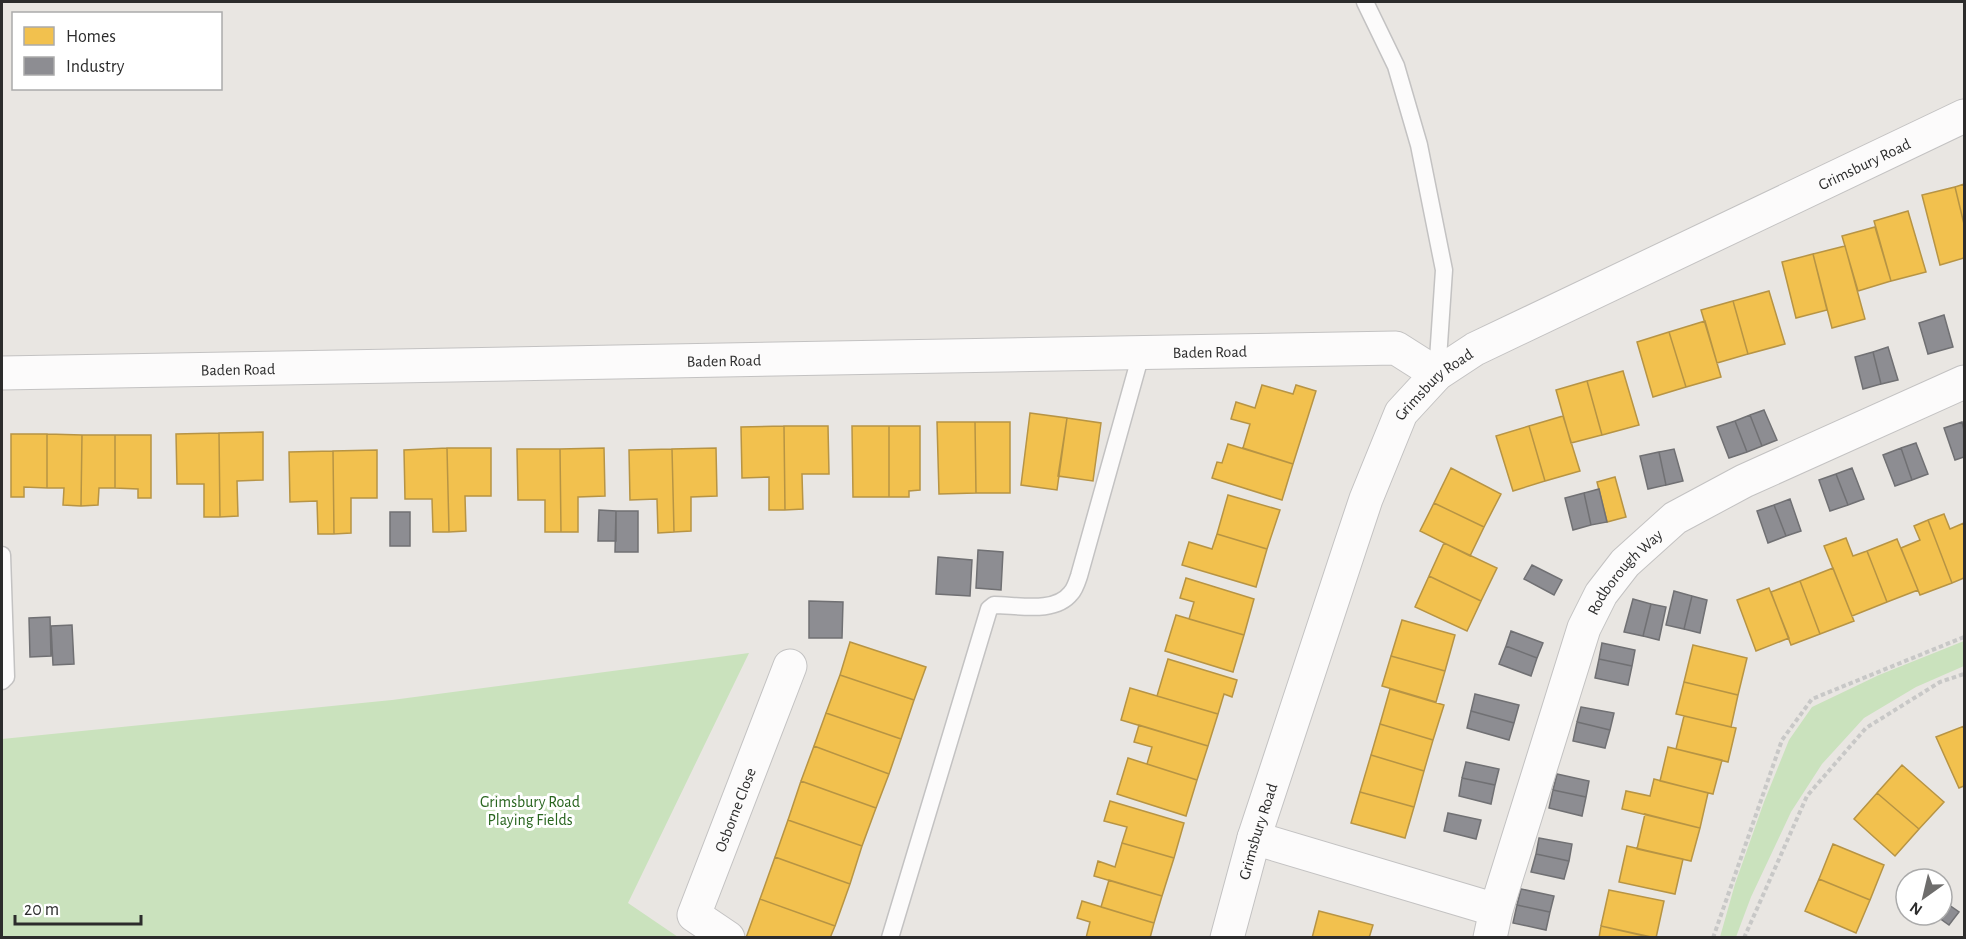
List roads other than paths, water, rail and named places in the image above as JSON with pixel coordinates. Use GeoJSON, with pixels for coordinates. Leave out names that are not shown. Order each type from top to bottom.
{"type":"FeatureCollection","features":[{"type":"Feature","properties":{"kind":"street","name":"Grimsbury Road"},"geometry":{"type":"LineString","coordinates":[[1227,938],[1254,838],[1366,499],[1401,412],[1437,374],[1475,349],[1965,116]]}},
{"type":"Feature","properties":{"kind":"street","name":"Baden Road"},"geometry":{"type":"LineString","coordinates":[[2,373],[1396,348],[1437,374]]}},
{"type":"Feature","properties":{"kind":"street","name":"Rodborough Way"},"geometry":{"type":"LineString","coordinates":[[1493,924],[1584,628],[1601,594],[1625,563],[1675,518],[1744,481],[1965,382]]}},
{"type":"Feature","properties":{"kind":"street","name":"Osborne Close"},"geometry":{"type":"LineString","coordinates":[[728,938],[694,915],[790,666]]}},
{"type":"Feature","properties":{"kind":"street"},"geometry":{"type":"LineString","coordinates":[[1254,838],[1493,924]]}},
{"type":"Feature","properties":{"kind":"lane"},"geometry":{"type":"LineString","coordinates":[[1365,2],[1396,66],[1419,145],[1444,270],[1437,374]]}},
{"type":"Feature","properties":{"kind":"lane"},"geometry":{"type":"LineString","coordinates":[[890,938],[989,609],[994,605],[1059,604],[1072,593],[1079,576],[1141,354]]}},
{"type":"Feature","properties":{"kind":"lane"},"geometry":{"type":"LineString","coordinates":[[2,555],[6,677],[2,681]]}},
{"type":"Feature","properties":{"kind":"park label","name":"Grimsbury Road Playing Fields"},"geometry":{"type":"Point","coordinates":[530,810]}}]}
